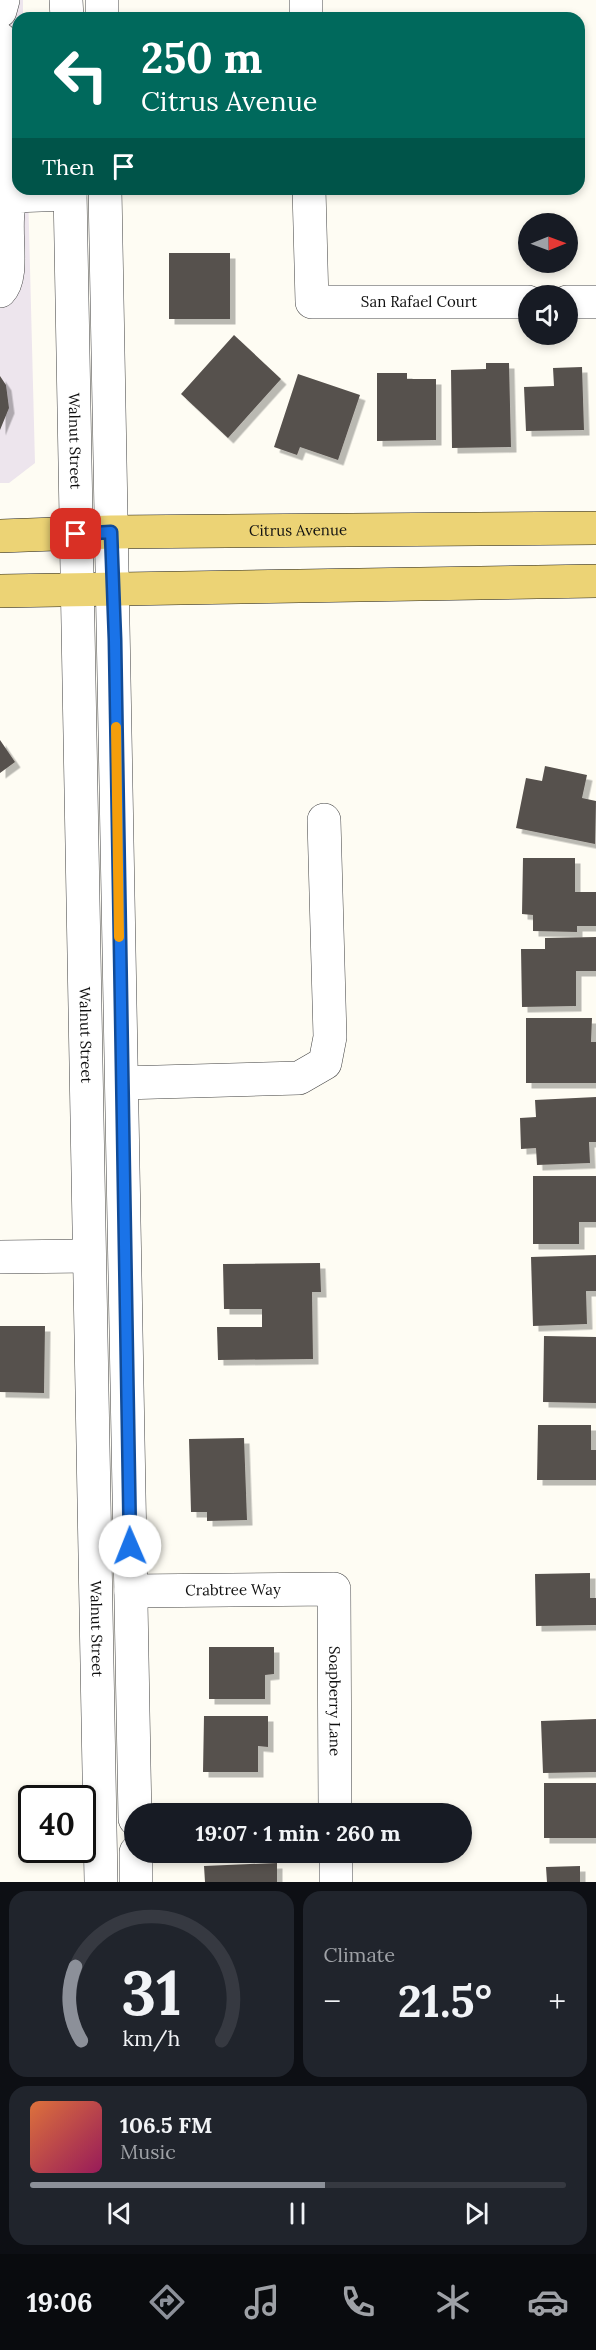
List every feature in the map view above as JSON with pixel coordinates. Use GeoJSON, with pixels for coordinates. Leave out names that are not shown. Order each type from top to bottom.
{"type":"FeatureCollection","features":[{"type":"Feature","properties":{"kind":"main road","name":"Citrus Avenue"},"geometry":{"type":"LineString","coordinates":[[0,536],[111,532],[596,528]]}},
{"type":"Feature","properties":{"kind":"main road"},"geometry":{"type":"LineString","coordinates":[[0,591],[596,581]]}},
{"type":"Feature","properties":{"kind":"street"},"geometry":{"type":"LineString","coordinates":[[0,11],[3,0]]}},
{"type":"Feature","properties":{"kind":"street"},"geometry":{"type":"LineString","coordinates":[[0,39],[6,279],[0,291]]}},
{"type":"Feature","properties":{"kind":"street"},"geometry":{"type":"LineString","coordinates":[[5,206],[12,196],[24,195]]}},
{"type":"Feature","properties":{"kind":"street","name":"Walnut Street"},"geometry":{"type":"LineString","coordinates":[[70,195],[101,1882]]}},
{"type":"Feature","properties":{"kind":"street"},"geometry":{"type":"LineString","coordinates":[[105,195],[135,1803]]}},
{"type":"Feature","properties":{"kind":"street","name":"San Rafael Court"},"geometry":{"type":"LineString","coordinates":[[309,195],[312,302],[518,302]]}},
{"type":"Feature","properties":{"kind":"street"},"geometry":{"type":"LineString","coordinates":[[578,302],[596,302]]}},
{"type":"Feature","properties":{"kind":"street"},"geometry":{"type":"LineString","coordinates":[[122,1083],[299,1078],[325,1063],[330,1037],[324,820]]}},
{"type":"Feature","properties":{"kind":"street"},"geometry":{"type":"LineString","coordinates":[[0,1257],[88,1256]]}},
{"type":"Feature","properties":{"kind":"street","name":"Crabtree Way"},"geometry":{"type":"LineString","coordinates":[[131,1591],[334,1589]]}},
{"type":"Feature","properties":{"kind":"street","name":"Soapberry Lane"},"geometry":{"type":"LineString","coordinates":[[334,1589],[335,1803]]}},
{"type":"Feature","properties":{"kind":"street"},"geometry":{"type":"LineString","coordinates":[[136,1863],[136,1882]]}},
{"type":"Feature","properties":{"kind":"street"},"geometry":{"type":"LineString","coordinates":[[336,1863],[336,1882]]}},
{"type":"Feature","properties":{"kind":"shaded area"},"geometry":{"type":"Polygon","coordinates":[[[0,0],[23,0],[23,12],[12,12],[12,195],[28,195],[35,463],[9,483],[0,483],[0,0]]]}},
{"type":"Feature","properties":{"kind":"building"},"geometry":{"type":"Polygon","coordinates":[[[169,253],[230,253],[230,319],[169,319],[169,253]]]}},
{"type":"Feature","properties":{"kind":"building"},"geometry":{"type":"Polygon","coordinates":[[[234,335],[281,379],[228,438],[181,394],[234,335]]]}},
{"type":"Feature","properties":{"kind":"building"},"geometry":{"type":"Polygon","coordinates":[[[486,363],[509,363],[511,447],[452,448],[451,370],[486,369],[486,363]]]}},
{"type":"Feature","properties":{"kind":"building"},"geometry":{"type":"Polygon","coordinates":[[[582,367],[584,430],[526,431],[524,387],[554,386],[553,368],[582,367]]]}},
{"type":"Feature","properties":{"kind":"building"},"geometry":{"type":"Polygon","coordinates":[[[377,373],[407,373],[407,379],[436,379],[436,440],[377,441],[377,373]]]}},
{"type":"Feature","properties":{"kind":"building"},"geometry":{"type":"Polygon","coordinates":[[[298,374],[360,395],[338,460],[300,447],[297,455],[274,447],[298,374]]]}},
{"type":"Feature","properties":{"kind":"building"},"geometry":{"type":"Polygon","coordinates":[[[0,376],[6,385],[9,408],[0,430],[0,376]]]}},
{"type":"Feature","properties":{"kind":"building"},"geometry":{"type":"Polygon","coordinates":[[[0,740],[15,762],[0,773],[0,740]]]}},
{"type":"Feature","properties":{"kind":"building"},"geometry":{"type":"Polygon","coordinates":[[[545,766],[587,775],[582,798],[596,801],[595,844],[516,828],[526,778],[542,781],[545,766]]]}},
{"type":"Feature","properties":{"kind":"building"},"geometry":{"type":"Polygon","coordinates":[[[523,858],[575,858],[575,892],[596,892],[596,926],[577,926],[577,932],[533,931],[533,915],[522,914],[523,858]]]}},
{"type":"Feature","properties":{"kind":"building"},"geometry":{"type":"Polygon","coordinates":[[[596,937],[596,971],[576,971],[576,1006],[522,1007],[521,949],[545,949],[545,938],[596,937]]]}},
{"type":"Feature","properties":{"kind":"building"},"geometry":{"type":"Polygon","coordinates":[[[526,1018],[592,1018],[591,1042],[596,1042],[596,1083],[526,1083],[526,1018]]]}},
{"type":"Feature","properties":{"kind":"building"},"geometry":{"type":"Polygon","coordinates":[[[596,1097],[596,1142],[589,1142],[590,1163],[537,1165],[536,1148],[521,1149],[520,1118],[536,1117],[535,1100],[596,1097]]]}},
{"type":"Feature","properties":{"kind":"building"},"geometry":{"type":"Polygon","coordinates":[[[533,1176],[596,1176],[596,1222],[579,1222],[579,1244],[533,1244],[533,1176]]]}},
{"type":"Feature","properties":{"kind":"building"},"geometry":{"type":"Polygon","coordinates":[[[596,1255],[596,1291],[586,1291],[587,1324],[533,1326],[531,1257],[596,1255]]]}},
{"type":"Feature","properties":{"kind":"building"},"geometry":{"type":"Polygon","coordinates":[[[320,1263],[321,1292],[312,1292],[313,1359],[218,1360],[217,1327],[262,1327],[262,1309],[224,1309],[223,1264],[320,1263]]]}},
{"type":"Feature","properties":{"kind":"building"},"geometry":{"type":"Polygon","coordinates":[[[0,1326],[45,1326],[44,1393],[0,1392],[0,1326]]]}},
{"type":"Feature","properties":{"kind":"building"},"geometry":{"type":"Polygon","coordinates":[[[544,1336],[596,1337],[596,1403],[543,1402],[544,1336]]]}},
{"type":"Feature","properties":{"kind":"building"},"geometry":{"type":"Polygon","coordinates":[[[538,1425],[591,1425],[591,1450],[596,1450],[596,1480],[537,1480],[538,1425]]]}},
{"type":"Feature","properties":{"kind":"building"},"geometry":{"type":"Polygon","coordinates":[[[244,1438],[247,1520],[207,1521],[207,1512],[191,1512],[189,1439],[244,1438]]]}},
{"type":"Feature","properties":{"kind":"building"},"geometry":{"type":"Polygon","coordinates":[[[590,1573],[590,1598],[596,1598],[596,1625],[536,1626],[535,1574],[590,1573]]]}},
{"type":"Feature","properties":{"kind":"building"},"geometry":{"type":"Polygon","coordinates":[[[209,1647],[274,1647],[274,1674],[265,1675],[265,1699],[209,1699],[209,1647]]]}},
{"type":"Feature","properties":{"kind":"building"},"geometry":{"type":"Polygon","coordinates":[[[204,1716],[268,1716],[268,1747],[258,1746],[258,1772],[203,1772],[204,1716]]]}},
{"type":"Feature","properties":{"kind":"building"},"geometry":{"type":"Polygon","coordinates":[[[596,1719],[596,1772],[543,1773],[541,1721],[596,1719]]]}},
{"type":"Feature","properties":{"kind":"building"},"geometry":{"type":"Polygon","coordinates":[[[544,1783],[596,1783],[596,1838],[544,1838],[544,1783]]]}},
{"type":"Feature","properties":{"kind":"building"},"geometry":{"type":"Polygon","coordinates":[[[277,1863],[277,1882],[205,1882],[204,1866],[277,1863]]]}},
{"type":"Feature","properties":{"kind":"building"},"geometry":{"type":"Polygon","coordinates":[[[580,1866],[580,1882],[547,1882],[546,1867],[580,1866]]]}},
{"type":"Feature","properties":{"kind":"slow traffic"},"geometry":{"type":"LineString","coordinates":[[116,727],[119,937]]}},
{"type":"Feature","properties":{"kind":"route"},"geometry":{"type":"LineString","coordinates":[[76,534],[111,532],[115,640],[130,1546]]}}]}
